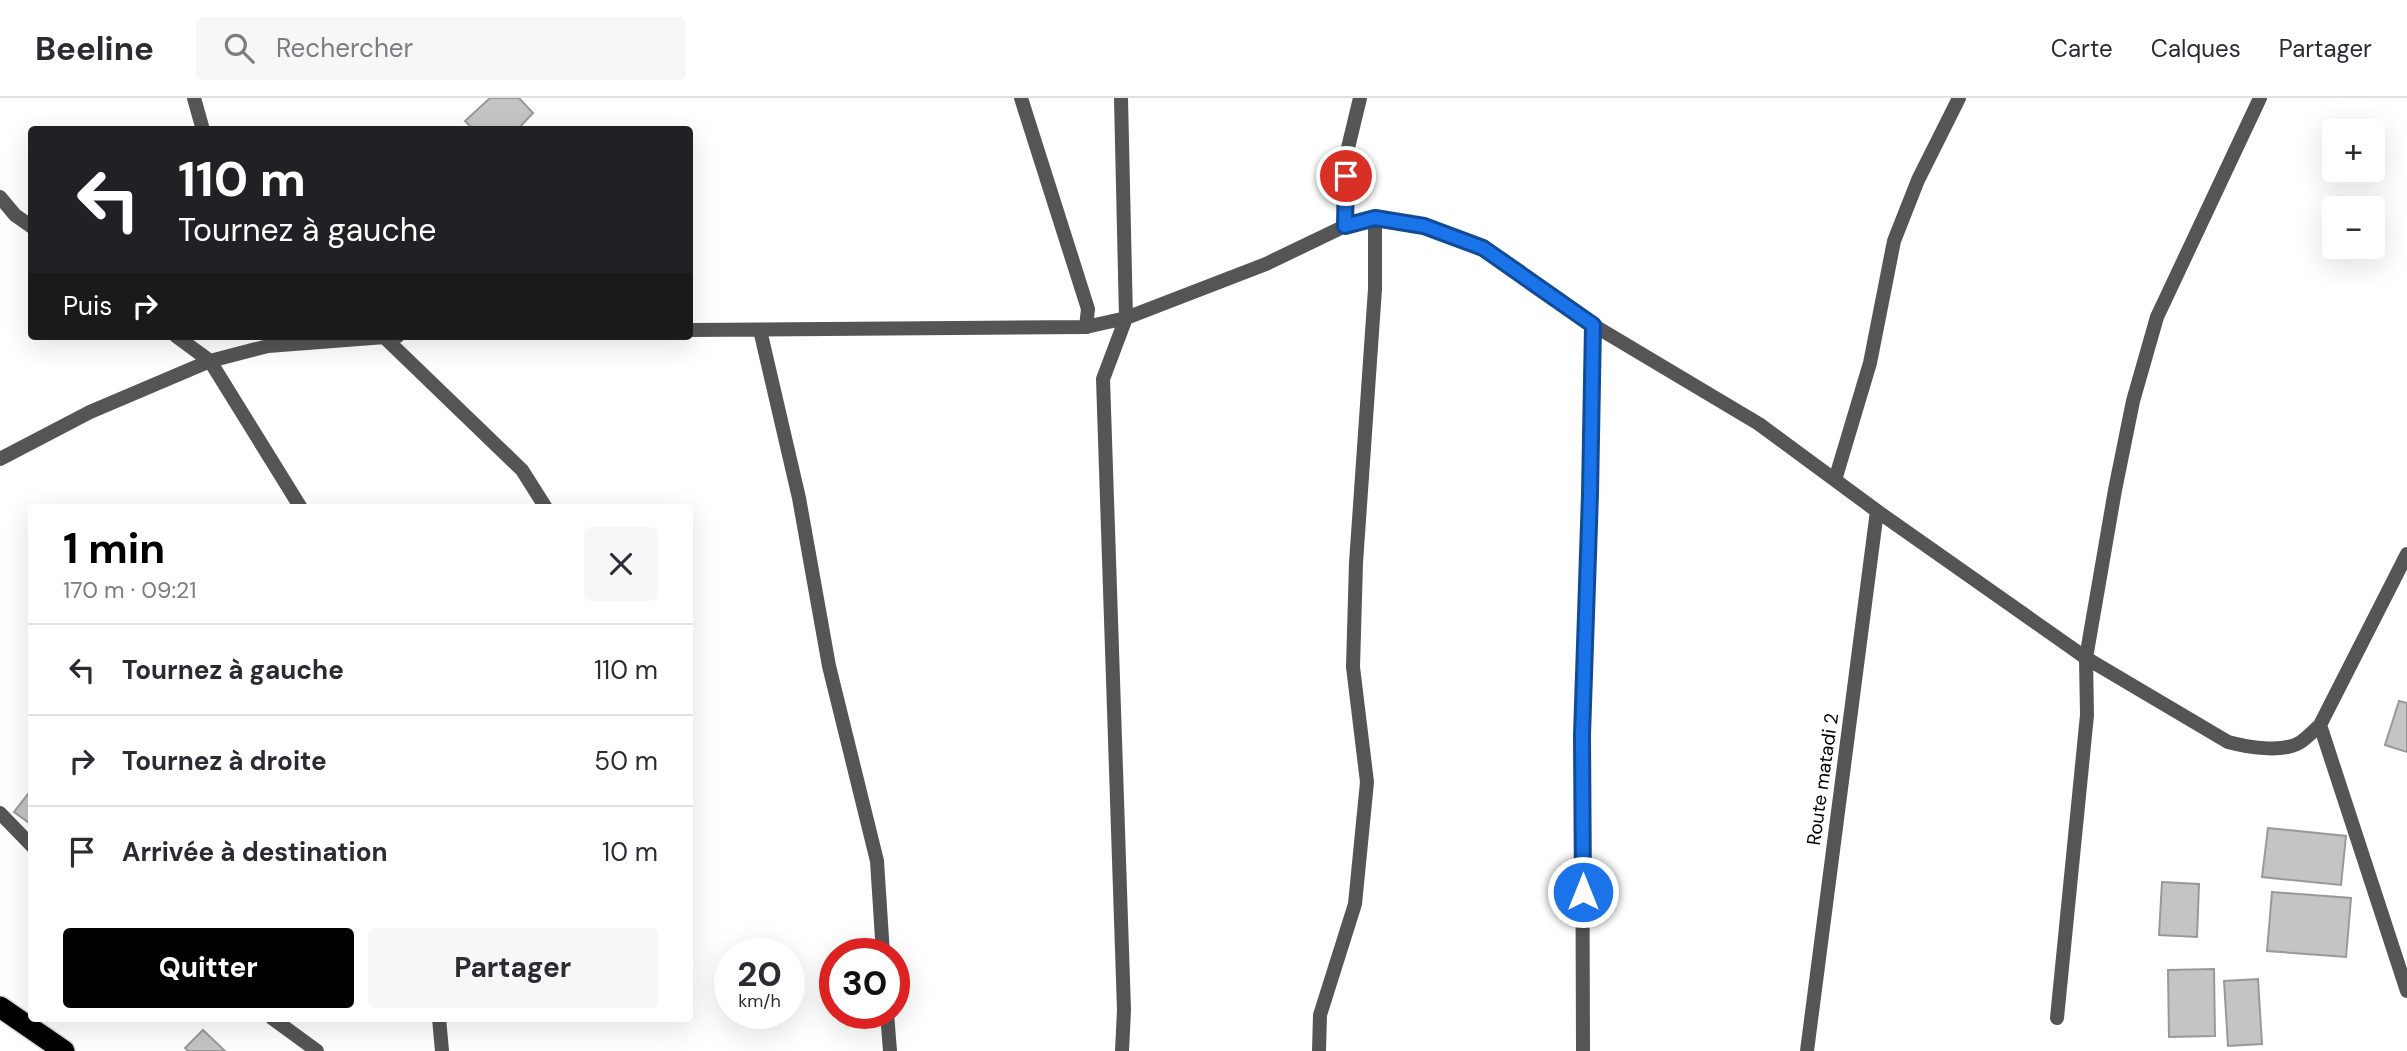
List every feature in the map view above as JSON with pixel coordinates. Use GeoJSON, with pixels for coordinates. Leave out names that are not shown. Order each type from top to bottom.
{"type":"FeatureCollection","features":[{"type":"Feature","properties":{"kind":"highway"},"geometry":{"type":"LineString","coordinates":[[0,1007],[64,1051]]}},
{"type":"Feature","properties":{"kind":"street"},"geometry":{"type":"LineString","coordinates":[[194,98],[202,126]]}},
{"type":"Feature","properties":{"kind":"street"},"geometry":{"type":"LineString","coordinates":[[1021,98],[1088,309],[1086,327]]}},
{"type":"Feature","properties":{"kind":"street"},"geometry":{"type":"LineString","coordinates":[[1121,98],[1126,318],[1103,379],[1124,1010],[1122,1051]]}},
{"type":"Feature","properties":{"kind":"street"},"geometry":{"type":"LineString","coordinates":[[1345,226],[1347,152],[1360,98]]}},
{"type":"Feature","properties":{"kind":"street"},"geometry":{"type":"LineString","coordinates":[[1835,480],[1870,363],[1894,241],[1917,180],[1959,98]]}},
{"type":"Feature","properties":{"kind":"street"},"geometry":{"type":"LineString","coordinates":[[2057,1018],[2087,715],[2086,658],[2133,401],[2157,317],[2260,98]]}},
{"type":"Feature","properties":{"kind":"street"},"geometry":{"type":"LineString","coordinates":[[0,197],[15,215],[28,224]]}},
{"type":"Feature","properties":{"kind":"street"},"geometry":{"type":"LineString","coordinates":[[1319,1051],[1320,1015],[1354,904],[1367,782],[1353,667],[1356,563],[1375,289],[1375,218]]}},
{"type":"Feature","properties":{"kind":"street"},"geometry":{"type":"LineString","coordinates":[[693,330],[1086,327],[1126,318],[1266,264],[1345,226],[1375,218],[1424,226],[1483,248],[1593,325],[1759,424],[2086,658],[2228,742],[2250,747],[2274,748],[2297,744],[2320,725],[2407,554]]}},
{"type":"Feature","properties":{"kind":"street"},"geometry":{"type":"LineString","coordinates":[[1583,1051],[1582,735],[1593,325]]}},
{"type":"Feature","properties":{"kind":"street"},"geometry":{"type":"LineString","coordinates":[[760,330],[799,498],[829,666],[877,861],[882,938]]}},
{"type":"Feature","properties":{"kind":"street"},"geometry":{"type":"LineString","coordinates":[[181,340],[210,361],[299,504]]}},
{"type":"Feature","properties":{"kind":"street"},"geometry":{"type":"LineString","coordinates":[[0,459],[90,412],[210,361],[266,341],[296,340]]}},
{"type":"Feature","properties":{"kind":"street"},"geometry":{"type":"LineString","coordinates":[[387,340],[522,470],[543,504]]}},
{"type":"Feature","properties":{"kind":"street","name":"Route matadi 2"},"geometry":{"type":"LineString","coordinates":[[1807,1051],[1877,511]]}},
{"type":"Feature","properties":{"kind":"street"},"geometry":{"type":"LineString","coordinates":[[2320,725],[2407,991]]}},
{"type":"Feature","properties":{"kind":"street"},"geometry":{"type":"LineString","coordinates":[[0,813],[28,842]]}},
{"type":"Feature","properties":{"kind":"street"},"geometry":{"type":"LineString","coordinates":[[277,1022],[317,1051]]}},
{"type":"Feature","properties":{"kind":"street"},"geometry":{"type":"LineString","coordinates":[[439,1022],[442,1051]]}},
{"type":"Feature","properties":{"kind":"street"},"geometry":{"type":"LineString","coordinates":[[888,1029],[890,1051]]}},
{"type":"Feature","properties":{"kind":"building"},"geometry":{"type":"Polygon","coordinates":[[[490,98],[519,98],[533,113],[521,126],[470,126],[465,121],[490,98]]]}},
{"type":"Feature","properties":{"kind":"building"},"geometry":{"type":"Polygon","coordinates":[[[2399,701],[2407,703],[2407,752],[2385,745],[2399,701]]]}},
{"type":"Feature","properties":{"kind":"building"},"geometry":{"type":"Polygon","coordinates":[[[28,794],[28,822],[14,812],[28,794]]]}},
{"type":"Feature","properties":{"kind":"building"},"geometry":{"type":"Polygon","coordinates":[[[2268,828],[2346,836],[2341,885],[2262,877],[2268,828]]]}},
{"type":"Feature","properties":{"kind":"building"},"geometry":{"type":"Polygon","coordinates":[[[2162,882],[2199,884],[2197,937],[2159,935],[2162,882]]]}},
{"type":"Feature","properties":{"kind":"building"},"geometry":{"type":"Polygon","coordinates":[[[2272,892],[2351,898],[2346,957],[2267,951],[2272,892]]]}},
{"type":"Feature","properties":{"kind":"building"},"geometry":{"type":"Polygon","coordinates":[[[2214,969],[2215,1036],[2169,1037],[2168,970],[2214,969]]]}},
{"type":"Feature","properties":{"kind":"building"},"geometry":{"type":"Polygon","coordinates":[[[2258,979],[2262,1044],[2228,1046],[2224,981],[2258,979]]]}},
{"type":"Feature","properties":{"kind":"building"},"geometry":{"type":"Polygon","coordinates":[[[203,1030],[225,1051],[188,1051],[185,1048],[203,1030]]]}},
{"type":"Feature","properties":{"kind":"route"},"geometry":{"type":"LineString","coordinates":[[1346,176],[1345,226],[1375,218],[1424,226],[1483,248],[1593,325],[1582,735],[1583,892]]}}]}
